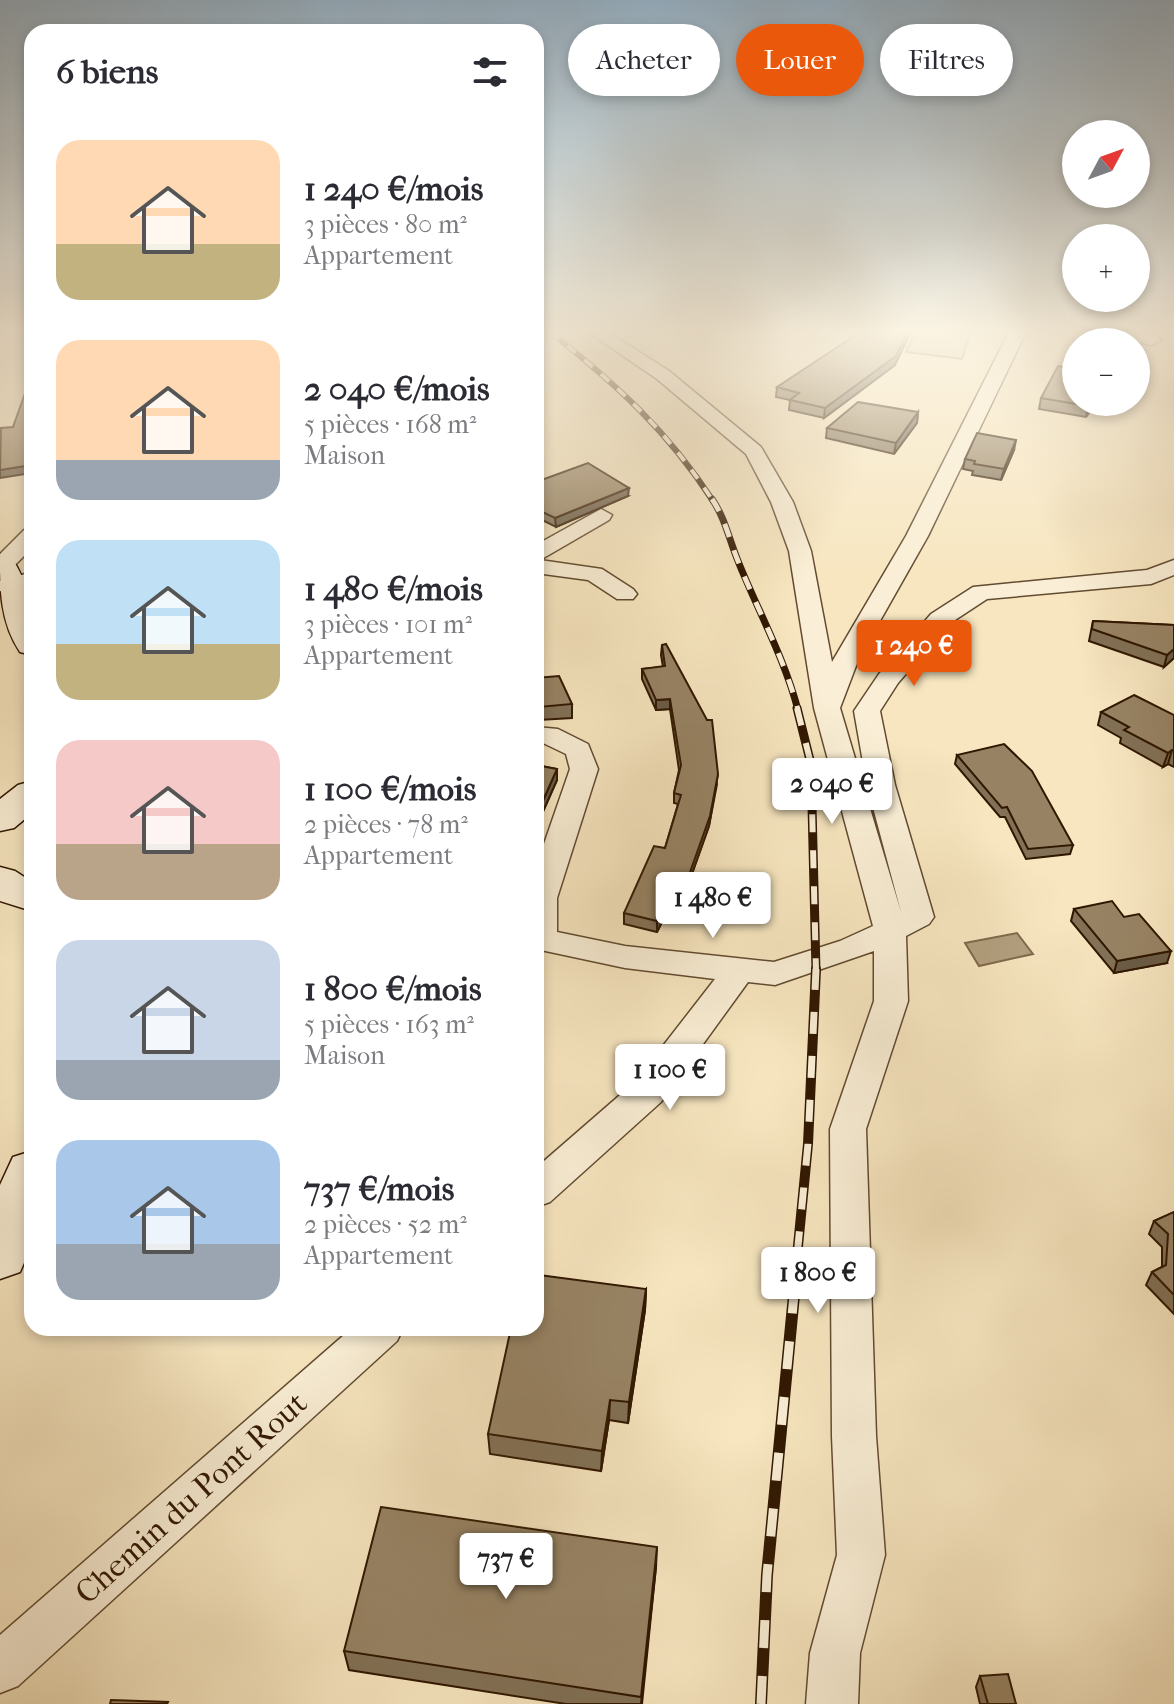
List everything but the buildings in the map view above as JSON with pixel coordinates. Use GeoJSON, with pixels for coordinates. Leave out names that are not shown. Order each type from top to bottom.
{"type":"FeatureCollection","features":[{"type":"Feature","properties":{"kind":"street"},"geometry":{"type":"LineString","coordinates":[[707,412],[754,451],[782,502],[800,551],[827,708],[890,930],[891,1001],[848,1129],[854,1436],[861,1555],[835,1653],[832,1704]]}},
{"type":"Feature","properties":{"kind":"street"},"geometry":{"type":"LineString","coordinates":[[827,708],[846,658],[917,536],[979,412]]}},
{"type":"Feature","properties":{"kind":"street"},"geometry":{"type":"LineString","coordinates":[[544,549],[601,515]]}},
{"type":"Feature","properties":{"kind":"street"},"geometry":{"type":"LineString","coordinates":[[24,549],[10,574],[24,619]]}},
{"type":"Feature","properties":{"kind":"street"},"geometry":{"type":"LineString","coordinates":[[544,567],[594,574],[625,594]]}},
{"type":"Feature","properties":{"kind":"street"},"geometry":{"type":"LineString","coordinates":[[544,939],[625,957],[775,974],[851,949],[918,917],[915,894],[901,860],[873,757],[867,711],[888,679],[940,619],[981,592],[1151,577],[1174,567]]}},
{"type":"Feature","properties":{"kind":"street"},"geometry":{"type":"LineString","coordinates":[[544,735],[578,750],[584,769],[544,889]]}},
{"type":"Feature","properties":{"kind":"street"},"geometry":{"type":"LineString","coordinates":[[0,881],[24,894]]}},
{"type":"Feature","properties":{"kind":"street"},"geometry":{"type":"LineString","coordinates":[[544,1184],[648,1092],[738,972]]}},
{"type":"Feature","properties":{"kind":"street"},"geometry":{"type":"LineString","coordinates":[[0,1255],[24,1193]]}},
{"type":"Feature","properties":{"kind":"street","name":"Chemin du Pont Rout"},"geometry":{"type":"LineString","coordinates":[[0,1668],[373,1336]]}},
{"type":"Feature","properties":{"kind":"shaded area"},"geometry":{"type":"Polygon","coordinates":[[[1017,933],[1033,954],[979,966],[965,943],[1017,933]]]}},
{"type":"Feature","properties":{"kind":"railway"},"geometry":{"type":"LineString","coordinates":[[641,412],[677,452],[713,501]]}},
{"type":"Feature","properties":{"kind":"railway"},"geometry":{"type":"LineString","coordinates":[[712,499],[778,653],[798,710]]}},
{"type":"Feature","properties":{"kind":"railway"},"geometry":{"type":"LineString","coordinates":[[797,708],[811,764],[816,970]]}},
{"type":"Feature","properties":{"kind":"railway"},"geometry":{"type":"LineString","coordinates":[[793,1297],[808,1144],[816,970]]}},
{"type":"Feature","properties":{"kind":"railway"},"geometry":{"type":"LineString","coordinates":[[761,1704],[767,1575],[794,1295]]}}]}
